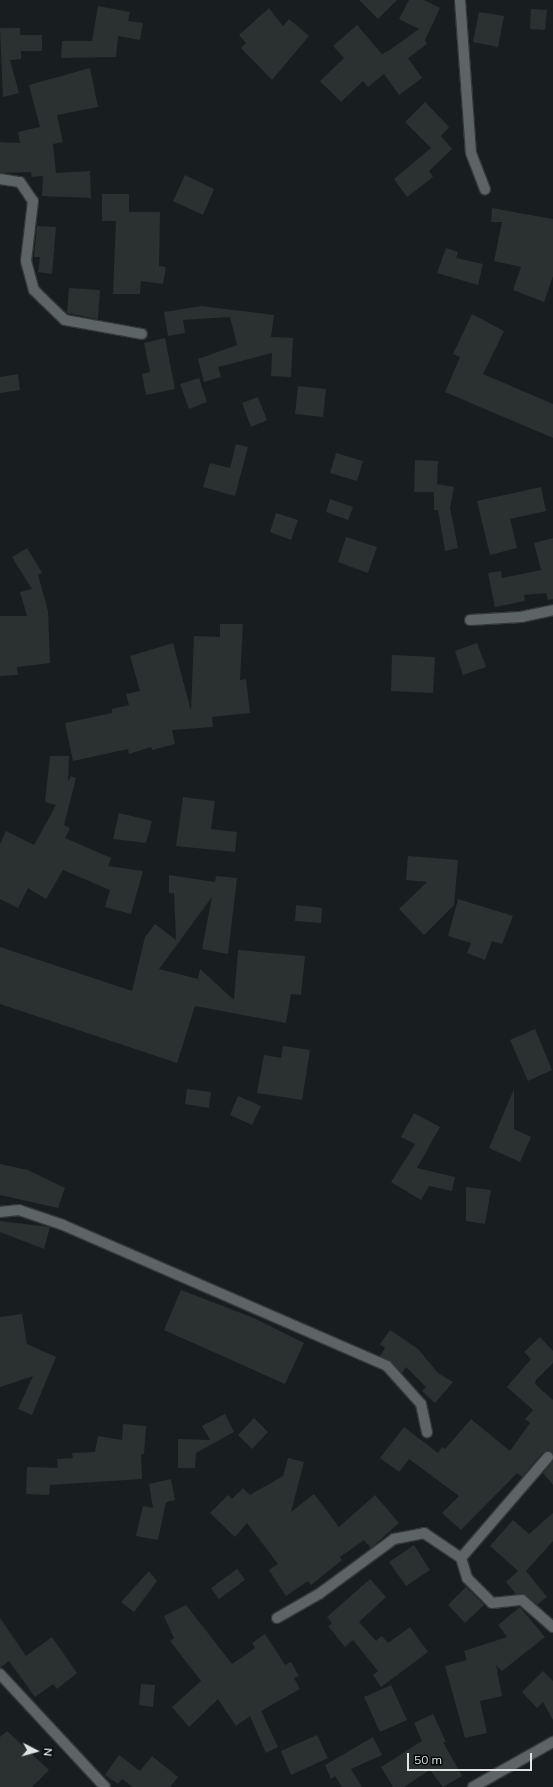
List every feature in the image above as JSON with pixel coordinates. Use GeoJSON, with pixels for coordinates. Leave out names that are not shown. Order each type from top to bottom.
{"type":"FeatureCollection","features":[{"type":"Feature","properties":{"kind":"street"},"geometry":{"type":"LineString","coordinates":[[460,0],[471,153],[485,190]]}},
{"type":"Feature","properties":{"kind":"street"},"geometry":{"type":"LineString","coordinates":[[0,179],[20,182],[33,202],[26,261],[34,290],[42,299],[65,320],[142,334]]}},
{"type":"Feature","properties":{"kind":"street"},"geometry":{"type":"LineString","coordinates":[[470,620],[521,618],[553,610]]}},
{"type":"Feature","properties":{"kind":"street"},"geometry":{"type":"LineString","coordinates":[[0,1212],[19,1210],[63,1225],[387,1366],[421,1404],[426,1432]]}},
{"type":"Feature","properties":{"kind":"street"},"geometry":{"type":"LineString","coordinates":[[461,1558],[548,1457]]}},
{"type":"Feature","properties":{"kind":"street"},"geometry":{"type":"LineString","coordinates":[[277,1618],[314,1598],[394,1539],[424,1533],[461,1558],[467,1578],[492,1603],[522,1600],[553,1627]]}},
{"type":"Feature","properties":{"kind":"street"},"geometry":{"type":"LineString","coordinates":[[0,1674],[106,1787]]}},
{"type":"Feature","properties":{"kind":"street"},"geometry":{"type":"LineString","coordinates":[[472,1787],[553,1742]]}},
{"type":"Feature","properties":{"kind":"building"},"geometry":{"type":"Polygon","coordinates":[[[359,0],[397,0],[378,19],[359,0]]]}},
{"type":"Feature","properties":{"kind":"building"},"geometry":{"type":"Polygon","coordinates":[[[409,0],[424,0],[440,8],[425,40],[427,44],[408,58],[422,78],[399,95],[384,74],[368,87],[363,81],[341,102],[320,81],[344,58],[333,46],[357,25],[382,54],[388,51],[419,29],[399,19],[409,0]]]}},
{"type":"Feature","properties":{"kind":"building"},"geometry":{"type":"Polygon","coordinates":[[[98,6],[130,12],[128,21],[143,23],[140,40],[118,36],[116,57],[61,58],[62,41],[92,41],[98,6]]]}},
{"type":"Feature","properties":{"kind":"building"},"geometry":{"type":"Polygon","coordinates":[[[269,8],[283,26],[289,19],[309,36],[272,80],[241,48],[246,43],[239,35],[269,8]]]}},
{"type":"Feature","properties":{"kind":"building"},"geometry":{"type":"Polygon","coordinates":[[[531,9],[547,10],[545,30],[530,29],[531,9]]]}},
{"type":"Feature","properties":{"kind":"building"},"geometry":{"type":"Polygon","coordinates":[[[479,12],[504,16],[498,47],[473,42],[479,12]]]}},
{"type":"Feature","properties":{"kind":"building"},"geometry":{"type":"Polygon","coordinates":[[[0,28],[20,28],[20,35],[42,35],[42,51],[21,51],[21,59],[10,60],[19,93],[3,97],[0,28]]]}},
{"type":"Feature","properties":{"kind":"building"},"geometry":{"type":"Polygon","coordinates":[[[90,68],[98,107],[57,115],[63,142],[53,144],[56,173],[90,171],[91,198],[42,196],[43,176],[32,177],[31,172],[0,173],[0,142],[20,143],[18,132],[40,127],[29,85],[90,68]]]}},
{"type":"Feature","properties":{"kind":"building"},"geometry":{"type":"Polygon","coordinates":[[[425,102],[449,127],[441,136],[452,149],[429,171],[433,177],[407,197],[394,179],[431,148],[405,122],[425,102]]]}},
{"type":"Feature","properties":{"kind":"building"},"geometry":{"type":"Polygon","coordinates":[[[185,175],[214,189],[203,215],[173,201],[185,175]]]}},
{"type":"Feature","properties":{"kind":"building"},"geometry":{"type":"Polygon","coordinates":[[[102,194],[129,194],[129,212],[160,212],[159,266],[166,267],[163,284],[141,281],[140,294],[113,294],[116,221],[102,221],[102,194]]]}},
{"type":"Feature","properties":{"kind":"building"},"geometry":{"type":"Polygon","coordinates":[[[492,208],[553,219],[553,276],[544,302],[513,290],[521,267],[494,261],[502,222],[491,222],[492,208]]]}},
{"type":"Feature","properties":{"kind":"building"},"geometry":{"type":"Polygon","coordinates":[[[37,226],[56,227],[52,274],[38,272],[40,257],[34,257],[37,226]]]}},
{"type":"Feature","properties":{"kind":"building"},"geometry":{"type":"Polygon","coordinates":[[[446,248],[458,252],[456,258],[483,264],[478,285],[437,273],[446,248]]]}},
{"type":"Feature","properties":{"kind":"building"},"geometry":{"type":"Polygon","coordinates":[[[69,288],[100,290],[98,319],[67,313],[69,288]]]}},
{"type":"Feature","properties":{"kind":"building"},"geometry":{"type":"Polygon","coordinates":[[[201,306],[274,315],[271,337],[293,338],[291,377],[271,376],[272,353],[218,367],[221,377],[204,382],[198,359],[237,345],[230,317],[183,320],[185,333],[168,336],[164,312],[201,306]]]}},
{"type":"Feature","properties":{"kind":"building"},"geometry":{"type":"Polygon","coordinates":[[[472,314],[504,331],[483,374],[553,404],[553,438],[445,392],[460,357],[453,354],[472,314]]]}},
{"type":"Feature","properties":{"kind":"building"},"geometry":{"type":"Polygon","coordinates":[[[165,338],[175,389],[146,395],[142,374],[150,372],[144,343],[165,338]]]}},
{"type":"Feature","properties":{"kind":"building"},"geometry":{"type":"Polygon","coordinates":[[[18,374],[20,390],[0,393],[0,377],[18,374]]]}},
{"type":"Feature","properties":{"kind":"building"},"geometry":{"type":"Polygon","coordinates":[[[199,378],[207,402],[189,409],[180,384],[199,378]]]}},
{"type":"Feature","properties":{"kind":"building"},"geometry":{"type":"Polygon","coordinates":[[[298,386],[326,389],[323,417],[295,414],[298,386]]]}},
{"type":"Feature","properties":{"kind":"building"},"geometry":{"type":"Polygon","coordinates":[[[258,397],[267,420],[251,427],[242,403],[258,397]]]}},
{"type":"Feature","properties":{"kind":"building"},"geometry":{"type":"Polygon","coordinates":[[[236,444],[248,447],[235,496],[203,487],[210,463],[230,468],[236,444]]]}},
{"type":"Feature","properties":{"kind":"building"},"geometry":{"type":"Polygon","coordinates":[[[336,453],[363,461],[357,481],[330,473],[336,453]]]}},
{"type":"Feature","properties":{"kind":"building"},"geometry":{"type":"Polygon","coordinates":[[[415,460],[438,461],[437,484],[454,487],[450,508],[458,548],[445,551],[438,510],[434,510],[434,492],[414,492],[415,460]]]}},
{"type":"Feature","properties":{"kind":"building"},"geometry":{"type":"Polygon","coordinates":[[[541,487],[546,511],[510,519],[517,548],[490,555],[477,501],[541,487]]]}},
{"type":"Feature","properties":{"kind":"building"},"geometry":{"type":"Polygon","coordinates":[[[330,499],[353,507],[348,520],[326,512],[330,499]]]}},
{"type":"Feature","properties":{"kind":"building"},"geometry":{"type":"Polygon","coordinates":[[[276,513],[298,520],[291,540],[270,532],[276,513]]]}},
{"type":"Feature","properties":{"kind":"building"},"geometry":{"type":"Polygon","coordinates":[[[346,537],[377,547],[368,573],[338,562],[346,537]]]}},
{"type":"Feature","properties":{"kind":"building"},"geometry":{"type":"Polygon","coordinates":[[[553,538],[553,599],[548,600],[546,593],[524,595],[525,601],[495,607],[488,573],[501,571],[502,578],[541,570],[534,543],[553,538]]]}},
{"type":"Feature","properties":{"kind":"building"},"geometry":{"type":"Polygon","coordinates":[[[27,548],[42,573],[38,575],[48,611],[50,663],[17,667],[18,675],[0,676],[0,616],[27,616],[20,592],[32,589],[12,557],[27,548]]]}},
{"type":"Feature","properties":{"kind":"building"},"geometry":{"type":"Polygon","coordinates":[[[220,624],[243,624],[240,680],[246,679],[250,713],[212,717],[213,727],[172,730],[175,744],[152,750],[151,747],[129,754],[128,749],[73,761],[65,723],[112,713],[112,709],[129,705],[126,694],[140,691],[130,656],[173,643],[191,711],[194,636],[220,637],[220,624]]]}},
{"type":"Feature","properties":{"kind":"building"},"geometry":{"type":"Polygon","coordinates":[[[477,643],[486,667],[463,675],[455,651],[477,643]]]}},
{"type":"Feature","properties":{"kind":"building"},"geometry":{"type":"Polygon","coordinates":[[[392,655],[435,657],[433,693],[391,691],[392,655]]]}},
{"type":"Feature","properties":{"kind":"building"},"geometry":{"type":"Polygon","coordinates":[[[50,756],[69,756],[68,782],[71,776],[76,778],[64,825],[70,828],[65,838],[111,858],[108,866],[143,871],[131,914],[105,907],[110,890],[63,870],[46,899],[28,888],[18,908],[0,899],[0,844],[6,831],[34,845],[56,805],[45,802],[50,756]]]}},
{"type":"Feature","properties":{"kind":"building"},"geometry":{"type":"Polygon","coordinates":[[[183,797],[215,801],[211,829],[237,832],[235,852],[176,846],[183,797]]]}},
{"type":"Feature","properties":{"kind":"building"},"geometry":{"type":"Polygon","coordinates":[[[119,813],[152,821],[146,843],[113,839],[119,813]]]}},
{"type":"Feature","properties":{"kind":"building"},"geometry":{"type":"Polygon","coordinates":[[[408,856],[458,860],[454,905],[424,935],[399,909],[427,882],[406,880],[408,856]]]}},
{"type":"Feature","properties":{"kind":"building"},"geometry":{"type":"Polygon","coordinates":[[[169,875],[215,882],[216,876],[237,878],[228,954],[202,949],[212,897],[159,969],[198,979],[200,969],[234,1000],[238,950],[305,956],[301,995],[291,994],[286,1023],[195,1006],[177,1063],[0,1004],[0,947],[132,991],[145,937],[155,924],[176,940],[174,893],[169,893],[169,875]]]}},
{"type":"Feature","properties":{"kind":"building"},"geometry":{"type":"Polygon","coordinates":[[[458,899],[513,916],[502,944],[492,941],[485,960],[467,953],[471,943],[448,936],[458,899]]]}},
{"type":"Feature","properties":{"kind":"building"},"geometry":{"type":"Polygon","coordinates":[[[296,905],[322,908],[321,923],[295,921],[296,905]]]}},
{"type":"Feature","properties":{"kind":"building"},"geometry":{"type":"Polygon","coordinates":[[[535,1029],[552,1070],[528,1081],[510,1040],[535,1029]]]}},
{"type":"Feature","properties":{"kind":"building"},"geometry":{"type":"Polygon","coordinates":[[[283,1046],[310,1050],[302,1100],[257,1093],[264,1055],[281,1058],[283,1046]]]}},
{"type":"Feature","properties":{"kind":"building"},"geometry":{"type":"Polygon","coordinates":[[[187,1089],[211,1092],[209,1108],[185,1104],[187,1089]]]}},
{"type":"Feature","properties":{"kind":"building"},"geometry":{"type":"Polygon","coordinates":[[[514,1089],[514,1129],[531,1137],[520,1162],[489,1148],[514,1089]]]}},
{"type":"Feature","properties":{"kind":"building"},"geometry":{"type":"Polygon","coordinates":[[[238,1096],[261,1106],[252,1125],[230,1115],[238,1096]]]}},
{"type":"Feature","properties":{"kind":"building"},"geometry":{"type":"Polygon","coordinates":[[[414,1113],[440,1127],[417,1168],[455,1177],[452,1191],[429,1186],[421,1200],[391,1182],[415,1144],[401,1137],[414,1113]]]}},
{"type":"Feature","properties":{"kind":"building"},"geometry":{"type":"Polygon","coordinates":[[[0,1164],[28,1170],[65,1188],[58,1208],[0,1195],[0,1164]]]}},
{"type":"Feature","properties":{"kind":"building"},"geometry":{"type":"Polygon","coordinates":[[[466,1187],[491,1190],[485,1224],[466,1221],[466,1187]]]}},
{"type":"Feature","properties":{"kind":"building"},"geometry":{"type":"Polygon","coordinates":[[[0,1221],[50,1227],[44,1249],[0,1232],[0,1221]]]}},
{"type":"Feature","properties":{"kind":"building"},"geometry":{"type":"Polygon","coordinates":[[[181,1290],[254,1318],[304,1343],[285,1384],[164,1330],[181,1290]]]}},
{"type":"Feature","properties":{"kind":"building"},"geometry":{"type":"Polygon","coordinates":[[[22,1314],[27,1344],[56,1357],[32,1415],[18,1409],[33,1376],[0,1387],[0,1317],[22,1314]]]}},
{"type":"Feature","properties":{"kind":"building"},"geometry":{"type":"Polygon","coordinates":[[[390,1330],[418,1349],[438,1373],[453,1382],[435,1403],[422,1391],[426,1387],[406,1367],[402,1373],[380,1356],[385,1348],[380,1344],[390,1330]]]}},
{"type":"Feature","properties":{"kind":"building"},"geometry":{"type":"Polygon","coordinates":[[[540,1337],[553,1351],[553,1363],[536,1380],[535,1384],[553,1400],[553,1453],[543,1452],[522,1477],[517,1473],[461,1530],[442,1513],[459,1496],[409,1459],[399,1472],[380,1458],[404,1427],[438,1453],[442,1447],[445,1449],[471,1419],[510,1451],[530,1423],[525,1419],[533,1410],[507,1387],[531,1359],[524,1352],[540,1337]]]}},
{"type":"Feature","properties":{"kind":"building"},"geometry":{"type":"Polygon","coordinates":[[[225,1414],[234,1432],[196,1453],[195,1468],[178,1468],[178,1439],[210,1440],[202,1426],[225,1414]]]}},
{"type":"Feature","properties":{"kind":"building"},"geometry":{"type":"Polygon","coordinates":[[[254,1418],[268,1432],[252,1449],[238,1435],[254,1418]]]}},
{"type":"Feature","properties":{"kind":"building"},"geometry":{"type":"Polygon","coordinates":[[[123,1424],[146,1426],[144,1454],[141,1454],[142,1479],[50,1485],[49,1495],[26,1494],[27,1467],[58,1468],[57,1459],[73,1458],[72,1453],[95,1452],[98,1436],[122,1440],[123,1424]]]}},
{"type":"Feature","properties":{"kind":"building"},"geometry":{"type":"Polygon","coordinates":[[[288,1458],[304,1462],[291,1512],[314,1494],[339,1527],[375,1495],[399,1523],[371,1548],[364,1540],[340,1557],[342,1560],[311,1585],[308,1581],[286,1596],[269,1570],[278,1564],[247,1523],[235,1537],[210,1513],[228,1495],[232,1499],[243,1488],[250,1495],[283,1476],[288,1458]]]}},
{"type":"Feature","properties":{"kind":"building"},"geometry":{"type":"Polygon","coordinates":[[[553,1461],[553,1485],[543,1473],[553,1461]]]}},
{"type":"Feature","properties":{"kind":"building"},"geometry":{"type":"Polygon","coordinates":[[[171,1479],[175,1500],[166,1502],[158,1540],[136,1536],[143,1506],[153,1508],[149,1484],[171,1479]]]}},
{"type":"Feature","properties":{"kind":"building"},"geometry":{"type":"Polygon","coordinates":[[[553,1513],[553,1541],[526,1571],[547,1597],[537,1605],[524,1594],[516,1594],[506,1582],[518,1571],[490,1546],[513,1520],[529,1534],[553,1513]]]}},
{"type":"Feature","properties":{"kind":"building"},"geometry":{"type":"Polygon","coordinates":[[[414,1545],[430,1570],[406,1586],[389,1562],[414,1545]]]}},
{"type":"Feature","properties":{"kind":"building"},"geometry":{"type":"Polygon","coordinates":[[[237,1569],[245,1580],[219,1599],[211,1588],[237,1569]]]}},
{"type":"Feature","properties":{"kind":"building"},"geometry":{"type":"Polygon","coordinates":[[[149,1571],[157,1581],[134,1612],[121,1602],[149,1571]]]}},
{"type":"Feature","properties":{"kind":"building"},"geometry":{"type":"Polygon","coordinates":[[[370,1579],[386,1597],[359,1622],[376,1641],[382,1636],[388,1643],[410,1627],[428,1652],[381,1687],[373,1675],[378,1671],[353,1640],[345,1647],[328,1626],[332,1623],[327,1617],[370,1579]]]}},
{"type":"Feature","properties":{"kind":"building"},"geometry":{"type":"Polygon","coordinates":[[[466,1587],[484,1605],[465,1623],[448,1605],[466,1587]]]}},
{"type":"Feature","properties":{"kind":"building"},"geometry":{"type":"Polygon","coordinates":[[[186,1605],[232,1664],[255,1648],[252,1643],[265,1634],[285,1665],[291,1662],[299,1676],[294,1678],[300,1689],[261,1711],[278,1747],[266,1753],[250,1716],[236,1726],[218,1699],[189,1727],[172,1707],[201,1681],[170,1641],[174,1638],[164,1616],[186,1605]]]}},
{"type":"Feature","properties":{"kind":"building"},"geometry":{"type":"Polygon","coordinates":[[[520,1607],[545,1637],[502,1671],[496,1665],[502,1696],[480,1701],[487,1733],[465,1738],[445,1666],[467,1660],[464,1651],[507,1637],[498,1625],[520,1607]]]}},
{"type":"Feature","properties":{"kind":"building"},"geometry":{"type":"Polygon","coordinates":[[[0,1618],[26,1656],[52,1637],[77,1673],[57,1689],[53,1684],[35,1697],[9,1661],[0,1668],[0,1618]]]}},
{"type":"Feature","properties":{"kind":"building"},"geometry":{"type":"Polygon","coordinates":[[[543,1671],[553,1681],[553,1720],[543,1702],[537,1708],[522,1692],[543,1671]]]}},
{"type":"Feature","properties":{"kind":"building"},"geometry":{"type":"Polygon","coordinates":[[[141,1684],[155,1685],[153,1707],[139,1705],[141,1684]]]}},
{"type":"Feature","properties":{"kind":"building"},"geometry":{"type":"Polygon","coordinates":[[[391,1685],[407,1720],[380,1732],[364,1697],[391,1685]]]}},
{"type":"Feature","properties":{"kind":"building"},"geometry":{"type":"Polygon","coordinates":[[[433,1714],[446,1742],[443,1742],[462,1776],[443,1787],[430,1770],[404,1787],[393,1787],[381,1767],[422,1741],[414,1723],[433,1714]]]}},
{"type":"Feature","properties":{"kind":"building"},"geometry":{"type":"Polygon","coordinates":[[[7,1731],[49,1770],[32,1787],[0,1787],[0,1737],[7,1731]]]}},
{"type":"Feature","properties":{"kind":"building"},"geometry":{"type":"Polygon","coordinates":[[[317,1735],[328,1758],[291,1775],[281,1751],[317,1735]]]}},
{"type":"Feature","properties":{"kind":"building"},"geometry":{"type":"Polygon","coordinates":[[[373,1737],[382,1755],[351,1769],[362,1787],[342,1787],[335,1776],[331,1779],[325,1765],[373,1737]]]}},
{"type":"Feature","properties":{"kind":"building"},"geometry":{"type":"Polygon","coordinates":[[[119,1755],[140,1771],[152,1756],[178,1777],[170,1787],[133,1787],[122,1779],[118,1784],[105,1775],[119,1755]]]}}]}
